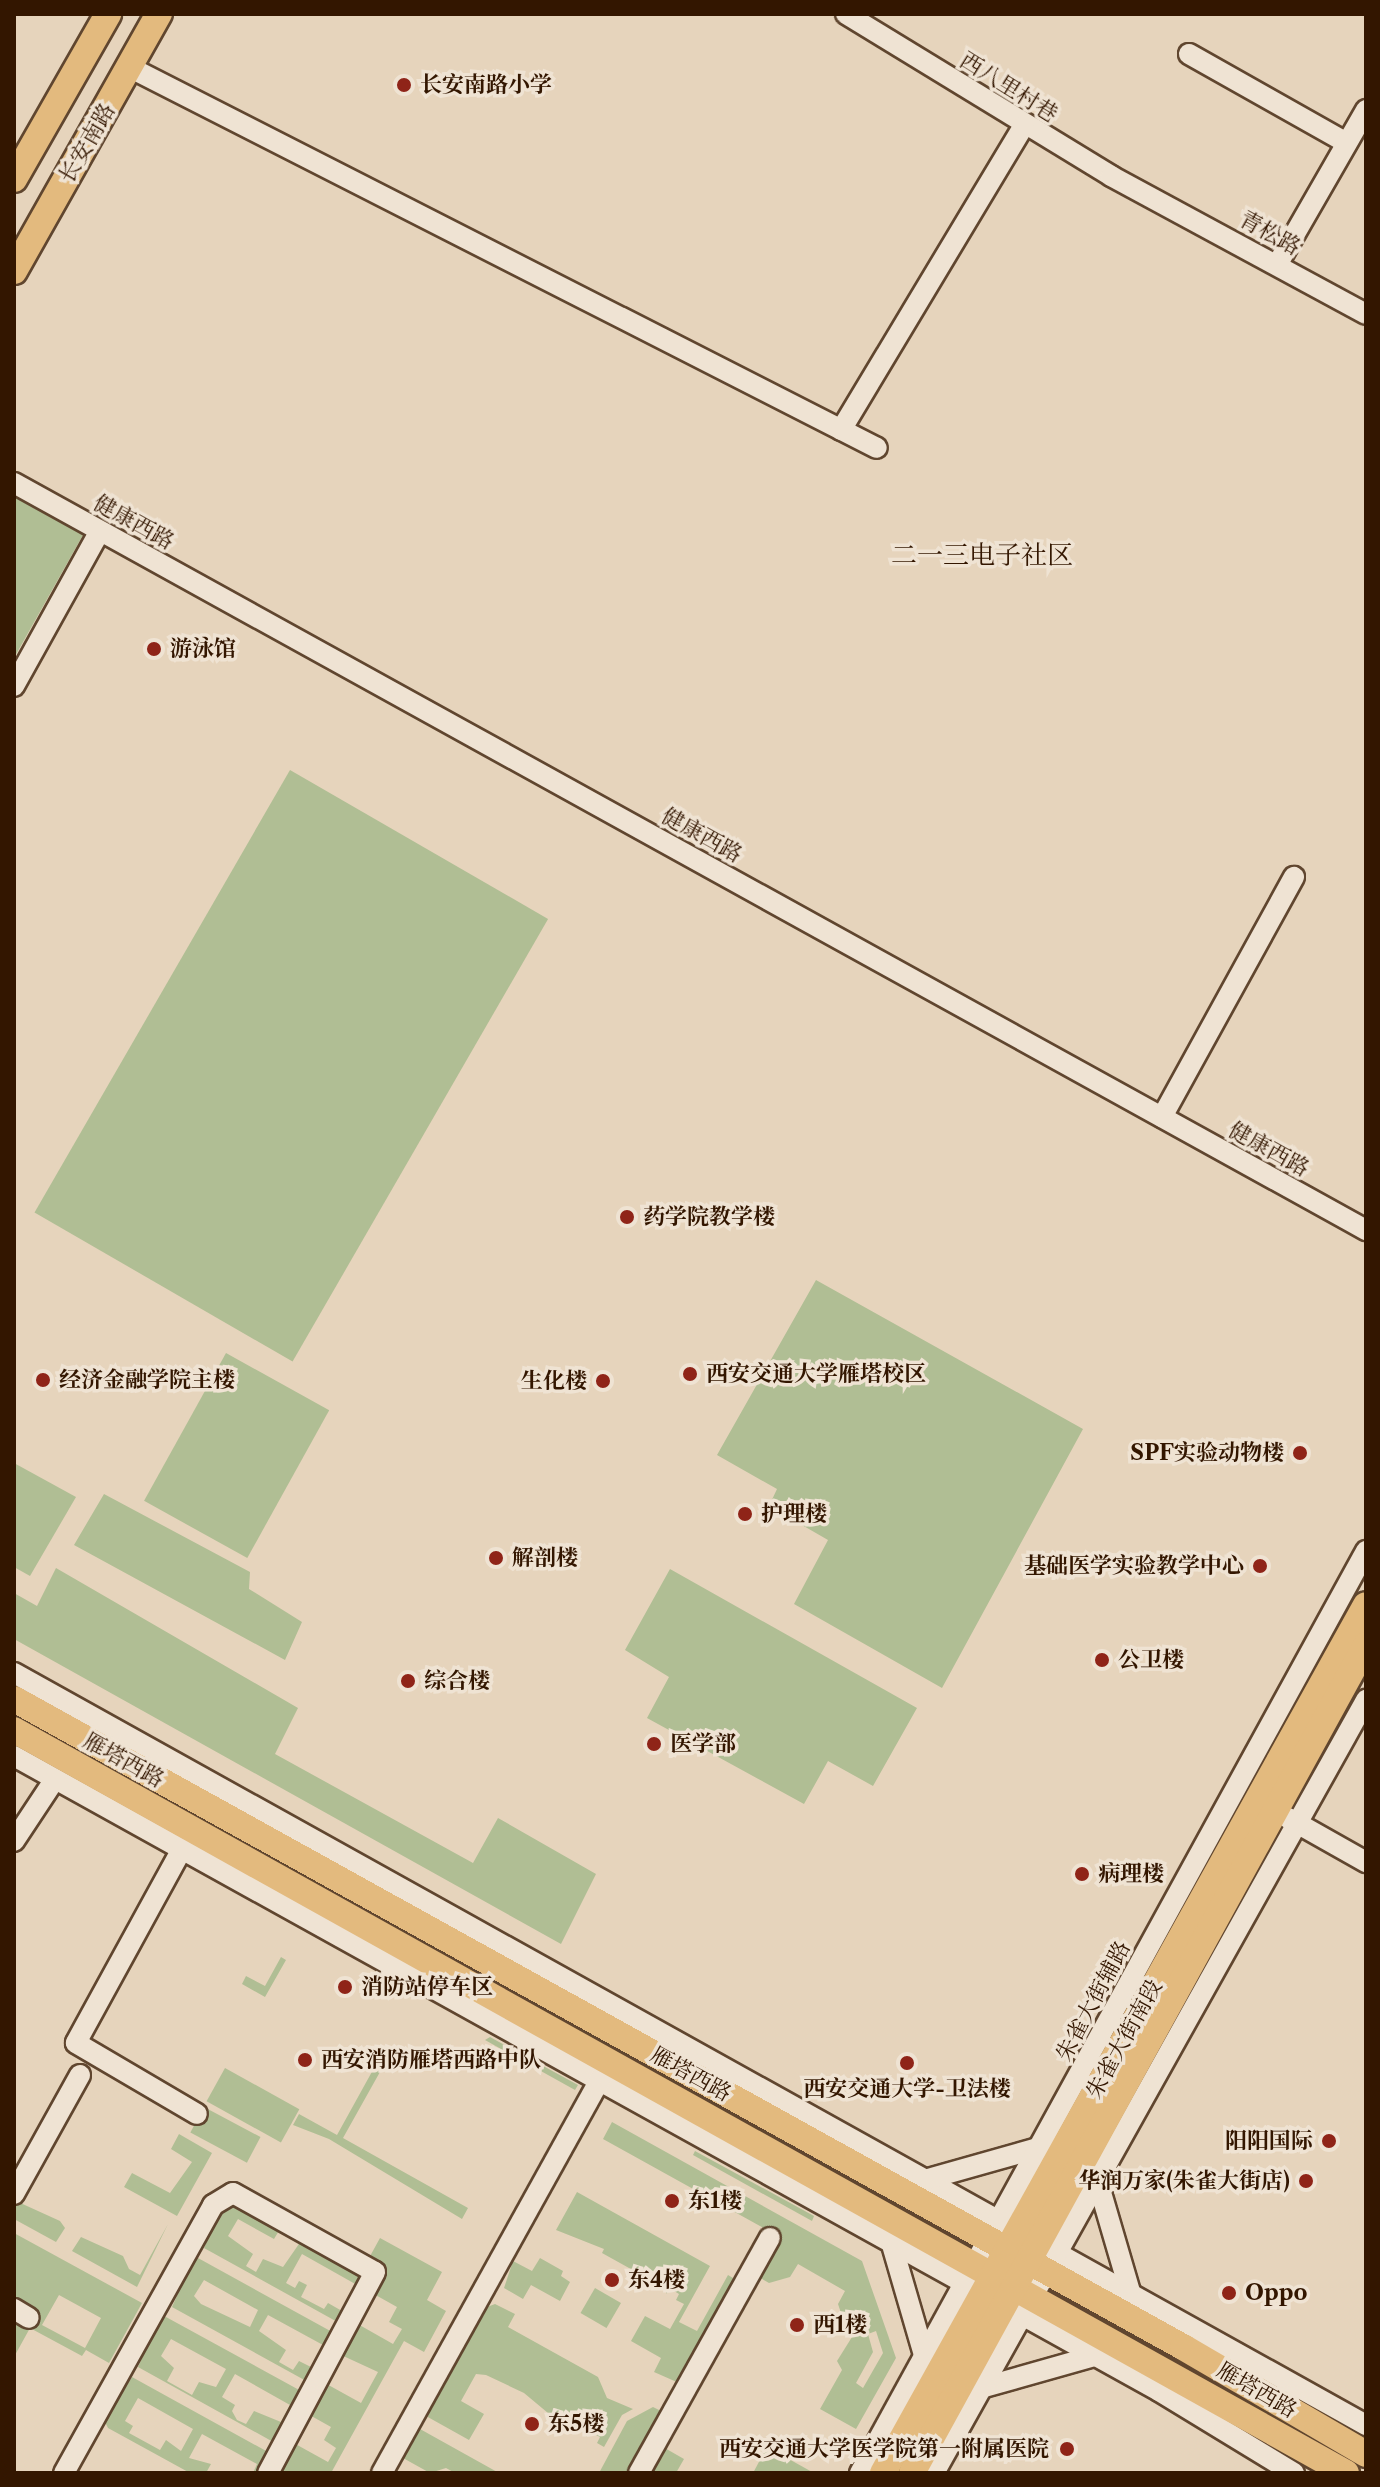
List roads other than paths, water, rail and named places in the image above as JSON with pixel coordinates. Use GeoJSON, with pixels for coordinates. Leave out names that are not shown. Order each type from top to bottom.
{"type":"FeatureCollection","features":[{"type":"Feature","properties":{"kind":"main road","name":"长安南路"},"geometry":{"type":"LineString","coordinates":[[14,179],[108,14]]}},
{"type":"Feature","properties":{"kind":"main road","name":"长安南路"},"geometry":{"type":"LineString","coordinates":[[14,271],[159,14]]}},
{"type":"Feature","properties":{"kind":"main road","name":"朱雀大街南段"},"geometry":{"type":"LineString","coordinates":[[883,2473],[943,2390],[1078,2146],[1366,1605]]}},
{"type":"Feature","properties":{"kind":"main road","name":"朱雀大街南段"},"geometry":{"type":"LineString","coordinates":[[1078,2146],[1274,1811],[1366,1645]]}},
{"type":"Feature","properties":{"kind":"main road","name":"雁塔西路"},"geometry":{"type":"LineString","coordinates":[[14,1699],[897,2188],[1023,2245],[1139,2322],[1366,2454]]}},
{"type":"Feature","properties":{"kind":"main road","name":"雁塔西路"},"geometry":{"type":"LineString","coordinates":[[14,1730],[605,2070],[883,2211],[999,2289],[1127,2347],[1346,2473]]}},
{"type":"Feature","properties":{"kind":"main road","name":"朱雀大街南段"},"geometry":{"type":"LineString","coordinates":[[912,2473],[943,2390]]}},
{"type":"Feature","properties":{"kind":"street","name":"西八里村巷"},"geometry":{"type":"LineString","coordinates":[[846,14],[1024,126],[1151,195]]}},
{"type":"Feature","properties":{"kind":"street"},"geometry":{"type":"LineString","coordinates":[[1189,54],[1347,143]]}},
{"type":"Feature","properties":{"kind":"street"},"geometry":{"type":"LineString","coordinates":[[129,67],[877,448]]}},
{"type":"Feature","properties":{"kind":"street"},"geometry":{"type":"LineString","coordinates":[[1277,265],[1366,110]]}},
{"type":"Feature","properties":{"kind":"street"},"geometry":{"type":"LineString","coordinates":[[841,430],[1024,126]]}},
{"type":"Feature","properties":{"kind":"street","name":"青松路"},"geometry":{"type":"LineString","coordinates":[[1151,195],[1366,314]]}},
{"type":"Feature","properties":{"kind":"street","name":"健康西路"},"geometry":{"type":"LineString","coordinates":[[14,483],[1366,1230]]}},
{"type":"Feature","properties":{"kind":"street"},"geometry":{"type":"LineString","coordinates":[[14,686],[100,531]]}},
{"type":"Feature","properties":{"kind":"street"},"geometry":{"type":"LineString","coordinates":[[1162,1117],[1294,877]]}},
{"type":"Feature","properties":{"kind":"street","name":"朱雀大街辅路"},"geometry":{"type":"LineString","coordinates":[[934,2473],[981,2388],[999,2289],[1023,2245],[1041,2147],[1366,1551]]}},
{"type":"Feature","properties":{"kind":"street"},"geometry":{"type":"LineString","coordinates":[[14,1673],[928,2179],[1023,2245],[1130,2291],[1366,2425]]}},
{"type":"Feature","properties":{"kind":"street","name":"朱雀大街辅路"},"geometry":{"type":"LineString","coordinates":[[1023,2245],[1097,2179],[1366,1700]]}},
{"type":"Feature","properties":{"kind":"street"},"geometry":{"type":"LineString","coordinates":[[14,1756],[182,1849],[605,2070],[891,2242],[999,2289],[1096,2356],[1294,2473]]}},
{"type":"Feature","properties":{"kind":"street"},"geometry":{"type":"LineString","coordinates":[[14,1841],[55,1779]]}},
{"type":"Feature","properties":{"kind":"street"},"geometry":{"type":"LineString","coordinates":[[1274,1811],[1366,1862]]}},
{"type":"Feature","properties":{"kind":"street"},"geometry":{"type":"LineString","coordinates":[[182,1849],[76,2043],[197,2114]]}},
{"type":"Feature","properties":{"kind":"street"},"geometry":{"type":"LineString","coordinates":[[382,2473],[605,2070]]}},
{"type":"Feature","properties":{"kind":"street"},"geometry":{"type":"LineString","coordinates":[[14,2194],[80,2075]]}},
{"type":"Feature","properties":{"kind":"street"},"geometry":{"type":"LineString","coordinates":[[897,2188],[1041,2147],[1078,2146],[1097,2179],[1139,2322]]}},
{"type":"Feature","properties":{"kind":"street"},"geometry":{"type":"LineString","coordinates":[[64,2473],[213,2205],[233,2193],[375,2272],[268,2473]]}},
{"type":"Feature","properties":{"kind":"street"},"geometry":{"type":"LineString","coordinates":[[883,2211],[925,2357],[943,2390],[981,2388],[1127,2347]]}},
{"type":"Feature","properties":{"kind":"street"},"geometry":{"type":"LineString","coordinates":[[639,2473],[770,2238]]}},
{"type":"Feature","properties":{"kind":"street","name":"朱雀大街辅路"},"geometry":{"type":"LineString","coordinates":[[860,2473],[925,2357],[999,2289]]}},
{"type":"Feature","properties":{"kind":"place","name":"长安南路小学"},"geometry":{"type":"Point","coordinates":[404,85]}},
{"type":"Feature","properties":{"kind":"place","name":"游泳馆"},"geometry":{"type":"Point","coordinates":[154,649]}},
{"type":"Feature","properties":{"kind":"place","name":"药学院教学楼"},"geometry":{"type":"Point","coordinates":[627,1217]}},
{"type":"Feature","properties":{"kind":"place","name":"西安交通大学雁塔校区"},"geometry":{"type":"Point","coordinates":[690,1374]}},
{"type":"Feature","properties":{"kind":"place","name":"经济金融学院主楼"},"geometry":{"type":"Point","coordinates":[43,1380]}},
{"type":"Feature","properties":{"kind":"place","name":"生化楼"},"geometry":{"type":"Point","coordinates":[603,1381]}},
{"type":"Feature","properties":{"kind":"place","name":"SPF实验动物楼"},"geometry":{"type":"Point","coordinates":[1300,1453]}},
{"type":"Feature","properties":{"kind":"place","name":"护理楼"},"geometry":{"type":"Point","coordinates":[745,1514]}},
{"type":"Feature","properties":{"kind":"place","name":"解剖楼"},"geometry":{"type":"Point","coordinates":[496,1558]}},
{"type":"Feature","properties":{"kind":"place","name":"基础医学实验教学中心"},"geometry":{"type":"Point","coordinates":[1260,1566]}},
{"type":"Feature","properties":{"kind":"place","name":"公卫楼"},"geometry":{"type":"Point","coordinates":[1102,1660]}},
{"type":"Feature","properties":{"kind":"place","name":"综合楼"},"geometry":{"type":"Point","coordinates":[408,1681]}},
{"type":"Feature","properties":{"kind":"place","name":"医学部"},"geometry":{"type":"Point","coordinates":[654,1744]}},
{"type":"Feature","properties":{"kind":"place","name":"病理楼"},"geometry":{"type":"Point","coordinates":[1082,1874]}},
{"type":"Feature","properties":{"kind":"place","name":"消防站停车区"},"geometry":{"type":"Point","coordinates":[345,1987]}},
{"type":"Feature","properties":{"kind":"place","name":"西安消防雁塔西路中队"},"geometry":{"type":"Point","coordinates":[305,2060]}},
{"type":"Feature","properties":{"kind":"place","name":"西安交通大学-卫法楼"},"geometry":{"type":"Point","coordinates":[907,2063]}},
{"type":"Feature","properties":{"kind":"place","name":"阳阳国际"},"geometry":{"type":"Point","coordinates":[1329,2141]}},
{"type":"Feature","properties":{"kind":"place","name":"华润万家(朱雀大街店)"},"geometry":{"type":"Point","coordinates":[1306,2181]}},
{"type":"Feature","properties":{"kind":"place","name":"东1楼"},"geometry":{"type":"Point","coordinates":[672,2201]}},
{"type":"Feature","properties":{"kind":"place","name":"东4楼"},"geometry":{"type":"Point","coordinates":[612,2280]}},
{"type":"Feature","properties":{"kind":"place","name":"Oppo"},"geometry":{"type":"Point","coordinates":[1229,2293]}},
{"type":"Feature","properties":{"kind":"place","name":"西1楼"},"geometry":{"type":"Point","coordinates":[797,2325]}},
{"type":"Feature","properties":{"kind":"place","name":"东5楼"},"geometry":{"type":"Point","coordinates":[532,2424]}},
{"type":"Feature","properties":{"kind":"place","name":"西安交通大学医学院第一附属医院"},"geometry":{"type":"Point","coordinates":[1067,2449]}},
{"type":"Feature","properties":{"kind":"district","name":"二一三电子社区"},"geometry":{"type":"Point","coordinates":[982,556]}}]}
